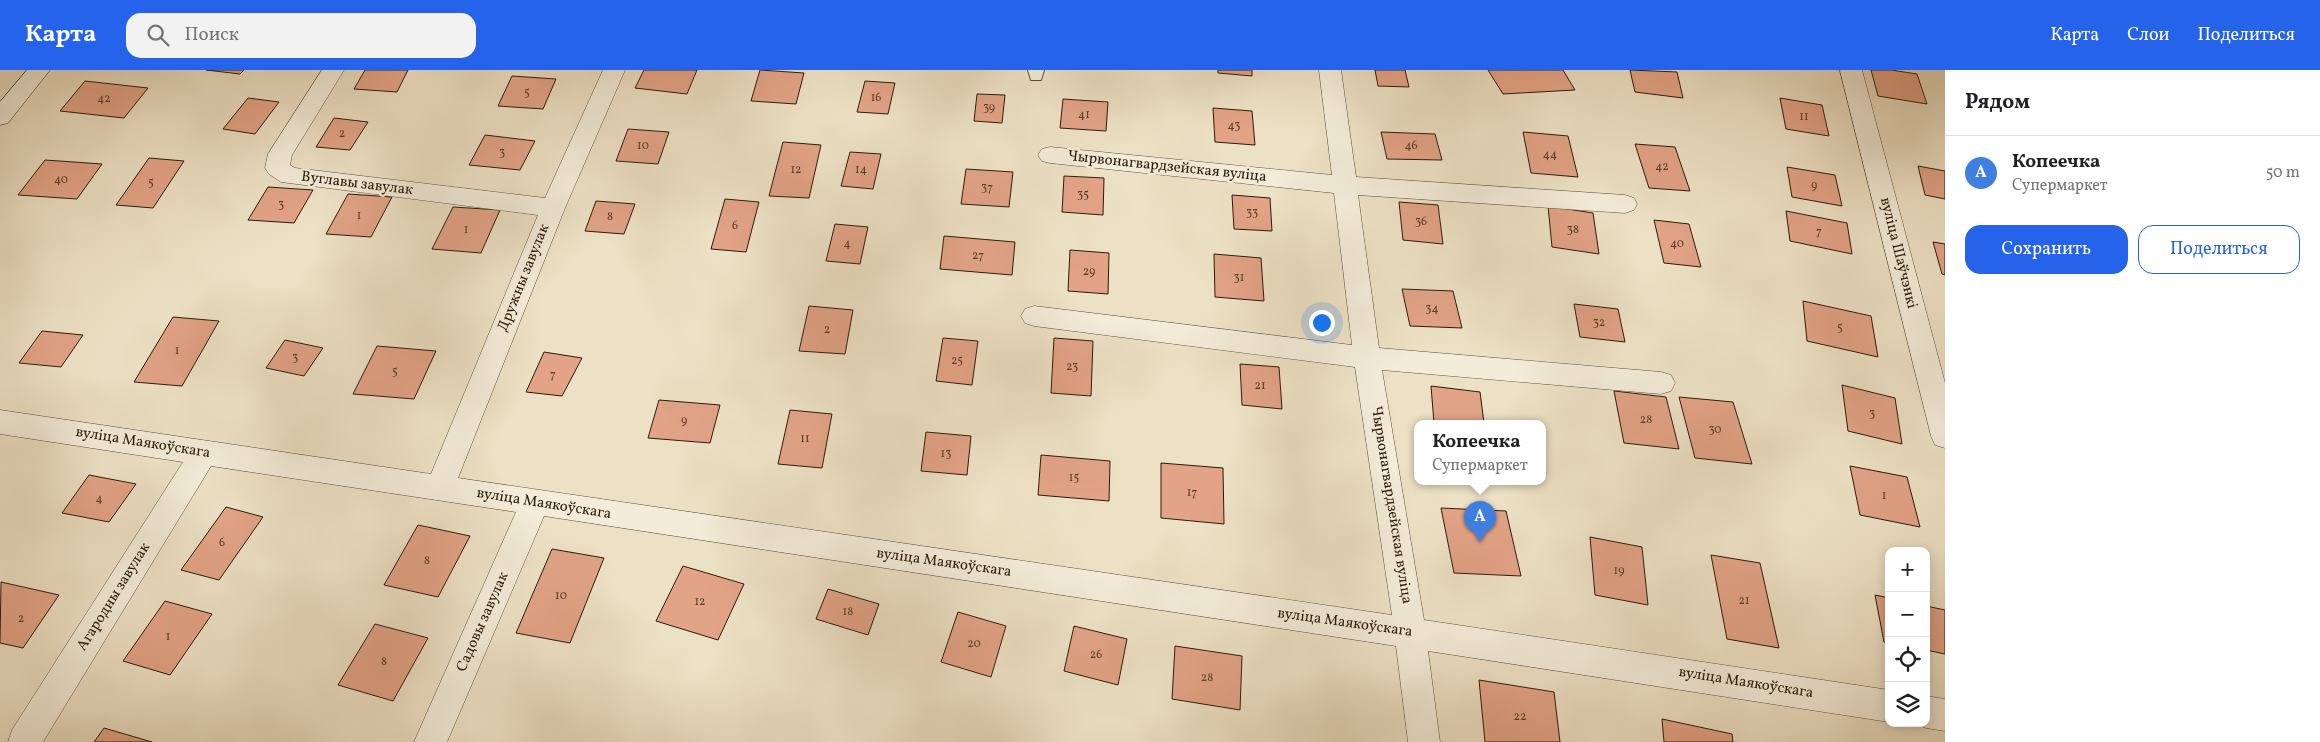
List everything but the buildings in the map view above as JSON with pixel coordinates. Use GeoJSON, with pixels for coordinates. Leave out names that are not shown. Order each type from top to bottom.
{"type":"FeatureCollection","features":[{"type":"Feature","properties":{"kind":"street"},"geometry":{"type":"LineString","coordinates":[[0,117],[38,70]]}},
{"type":"Feature","properties":{"kind":"street","name":"Вуглавы завулак"},"geometry":{"type":"LineString","coordinates":[[333,70],[280,154],[277,168],[289,176],[553,208]]}},
{"type":"Feature","properties":{"kind":"street","name":"Дружны завулак"},"geometry":{"type":"LineString","coordinates":[[439,488],[553,208],[614,70]]}},
{"type":"Feature","properties":{"kind":"street","name":"Чырвонагвардзейская вуліца"},"geometry":{"type":"LineString","coordinates":[[1330,70],[1368,358],[1410,632],[1424,742]]}},
{"type":"Feature","properties":{"kind":"street","name":"вуліца Шаўчэнкі"},"geometry":{"type":"LineString","coordinates":[[1851,70],[1945,436]]}},
{"type":"Feature","properties":{"kind":"street","name":"Чырвонагвардзейская вуліца"},"geometry":{"type":"LineString","coordinates":[[1050,155],[1345,185],[1625,204]]}},
{"type":"Feature","properties":{"kind":"street"},"geometry":{"type":"LineString","coordinates":[[1034,316],[1368,358],[1661,384]]}},
{"type":"Feature","properties":{"kind":"street","name":"вуліца Маякоўскага"},"geometry":{"type":"LineString","coordinates":[[0,422],[1410,632],[1885,705]]}},
{"type":"Feature","properties":{"kind":"street","name":"Агародны завулак"},"geometry":{"type":"LineString","coordinates":[[24,742],[204,453]]}},
{"type":"Feature","properties":{"kind":"street","name":"Садовы завулак"},"geometry":{"type":"LineString","coordinates":[[430,742],[535,502]]}},
{"type":"Feature","properties":{"kind":"street"},"geometry":{"type":"LineString","coordinates":[[1930,713],[1945,715]]}},
{"type":"Feature","properties":{"kind":"place","name":"Копеечка"},"geometry":{"type":"Point","coordinates":[1480,542]}}]}
